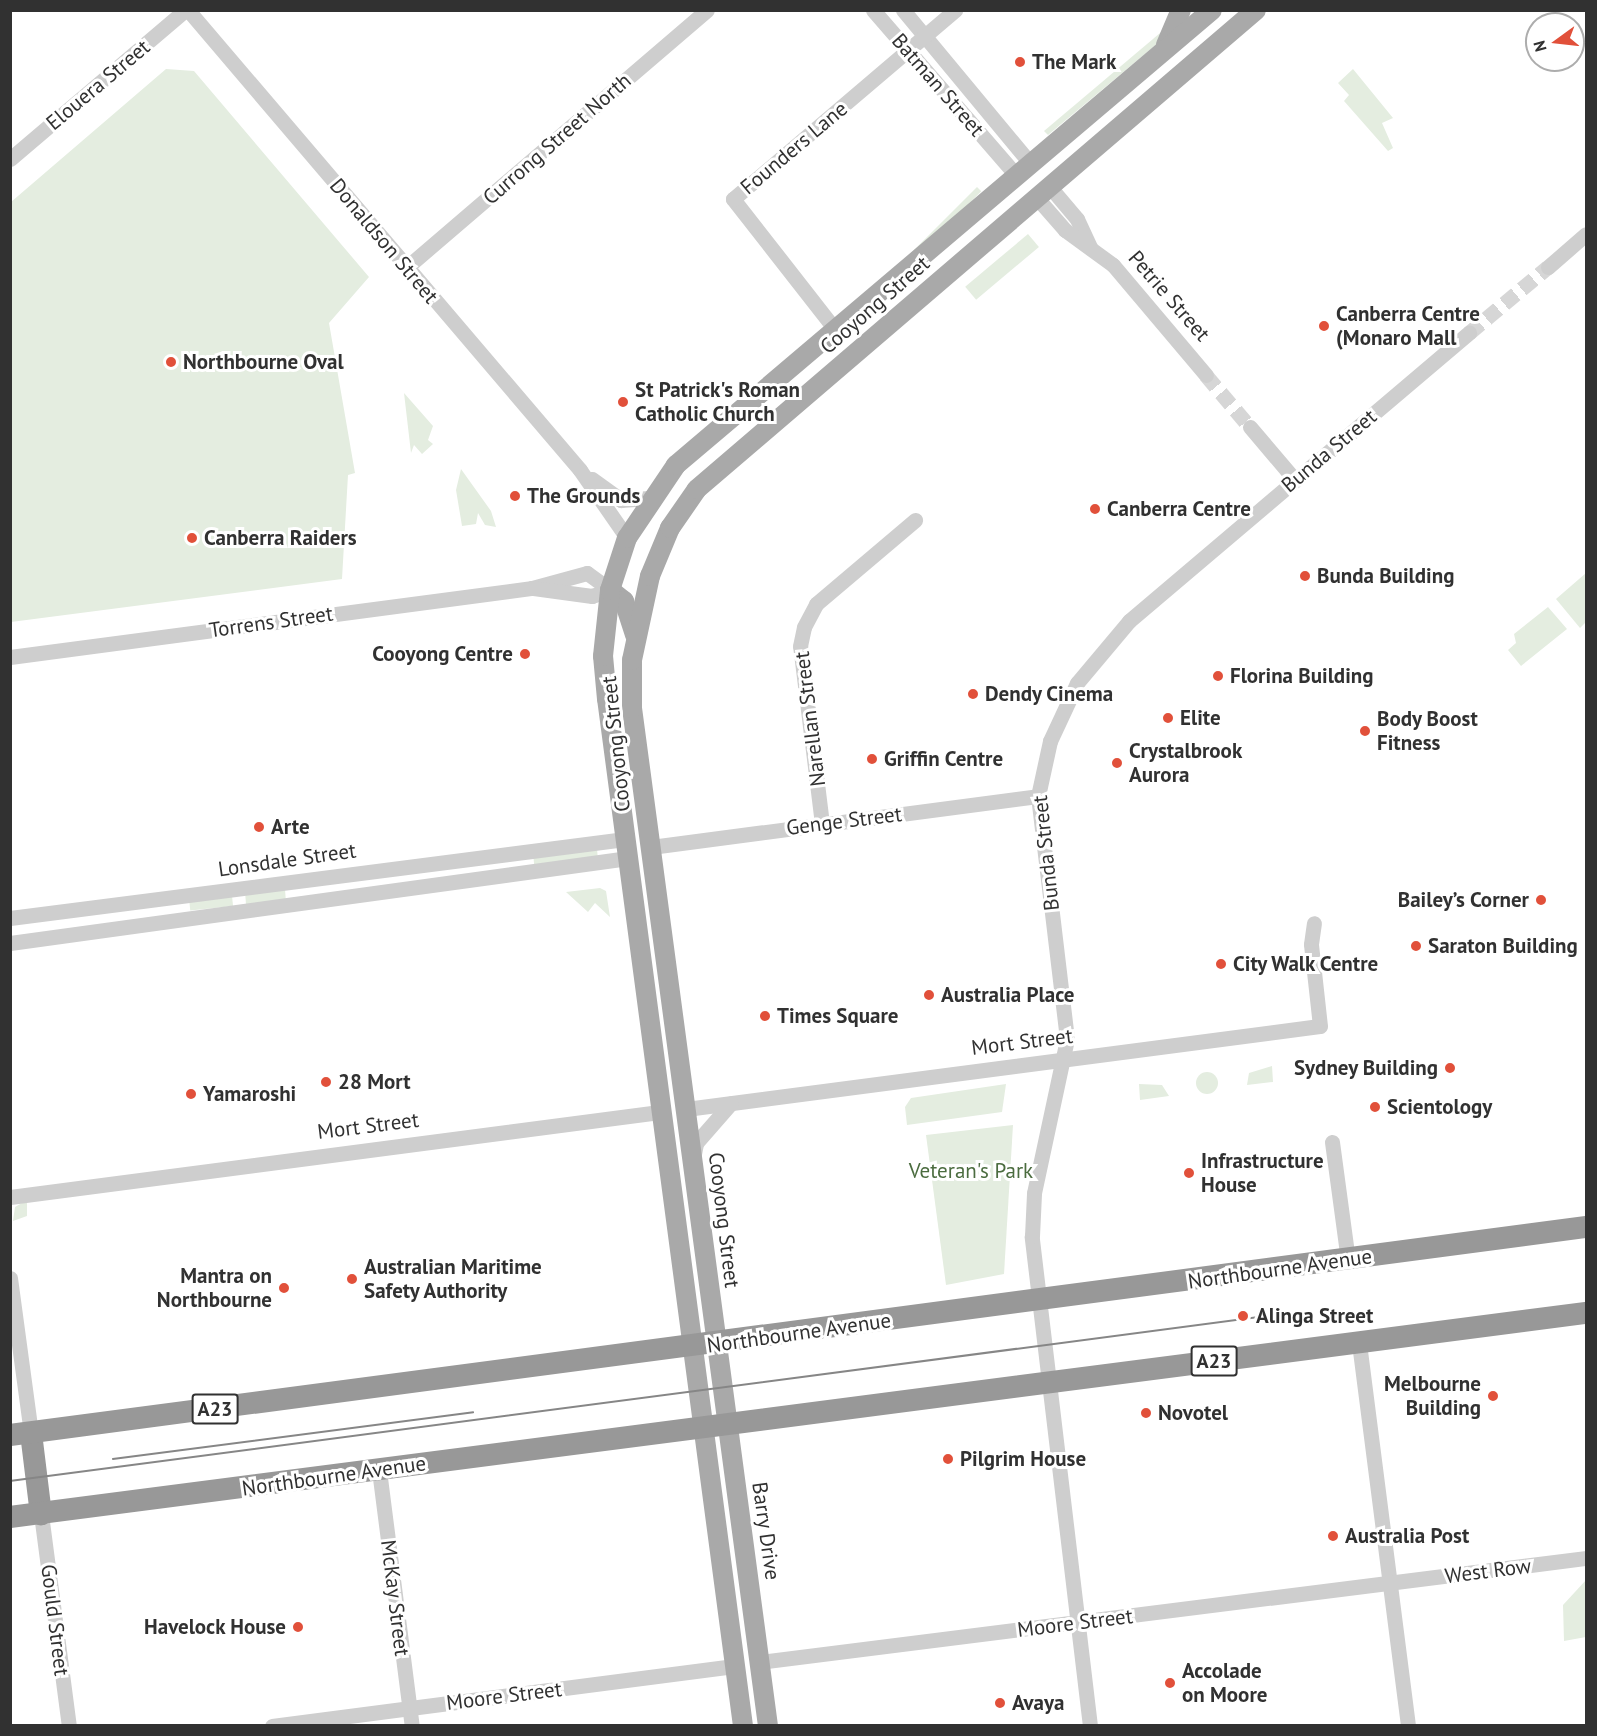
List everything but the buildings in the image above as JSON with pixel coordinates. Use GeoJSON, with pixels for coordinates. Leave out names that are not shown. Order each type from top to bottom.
{"type":"FeatureCollection","features":[{"type":"Feature","properties":{"kind":"highway","name":"Northbourne Avenue"},"geometry":{"type":"LineString","coordinates":[[21,1434],[716,1344],[1587,1227]]}},
{"type":"Feature","properties":{"kind":"highway","name":"Northbourne Avenue"},"geometry":{"type":"LineString","coordinates":[[10,1517],[1587,1313]]}},
{"type":"Feature","properties":{"kind":"highway"},"geometry":{"type":"LineString","coordinates":[[21,1434],[41,1514]]}},
{"type":"Feature","properties":{"kind":"main road"},"geometry":{"type":"LineString","coordinates":[[1161,56],[1181,10]]}},
{"type":"Feature","properties":{"kind":"main road"},"geometry":{"type":"LineString","coordinates":[[1213,10],[1235,29]]}},
{"type":"Feature","properties":{"kind":"main road","name":"Cooyong Street"},"geometry":{"type":"LineString","coordinates":[[690,1347],[605,677],[610,590],[627,538],[676,465],[840,330],[1023,169],[1161,56],[1213,10]]}},
{"type":"Feature","properties":{"kind":"main road","name":"Cooyong Street"},"geometry":{"type":"LineString","coordinates":[[716,1344],[632,708],[635,637],[650,576],[670,528],[697,489],[1256,10]]}},
{"type":"Feature","properties":{"kind":"main road","name":"Petrie Street"},"geometry":{"type":"LineString","coordinates":[[1023,169],[1043,192]]}},
{"type":"Feature","properties":{"kind":"main road"},"geometry":{"type":"LineString","coordinates":[[840,330],[861,348]]}},
{"type":"Feature","properties":{"kind":"main road"},"geometry":{"type":"LineString","coordinates":[[610,590],[624,591],[650,576]]}},
{"type":"Feature","properties":{"kind":"main road"},"geometry":{"type":"LineString","coordinates":[[610,590],[624,601],[635,637]]}},
{"type":"Feature","properties":{"kind":"main road","name":"Lonsdale Street"},"geometry":{"type":"LineString","coordinates":[[627,848],[651,847]]}},
{"type":"Feature","properties":{"kind":"main road"},"geometry":{"type":"LineString","coordinates":[[647,1021],[673,1017]]}},
{"type":"Feature","properties":{"kind":"main road","name":"Mort Street"},"geometry":{"type":"LineString","coordinates":[[660,1112],[686,1109]]}},
{"type":"Feature","properties":{"kind":"main road","name":"Barry Drive"},"geometry":{"type":"LineString","coordinates":[[716,1344],[768,1725]]}},
{"type":"Feature","properties":{"kind":"main road"},"geometry":{"type":"LineString","coordinates":[[690,1347],[743,1725]]}},
{"type":"Feature","properties":{"kind":"street","name":"Elouera Street"},"geometry":{"type":"LineString","coordinates":[[10,159],[187,10]]}},
{"type":"Feature","properties":{"kind":"street","name":"Donaldson Street"},"geometry":{"type":"LineString","coordinates":[[187,10],[580,470],[627,538]]}},
{"type":"Feature","properties":{"kind":"street","name":"Currong Street North"},"geometry":{"type":"LineString","coordinates":[[406,267],[706,10]]}},
{"type":"Feature","properties":{"kind":"street","name":"Batman Street"},"geometry":{"type":"LineString","coordinates":[[873,10],[1003,159]]}},
{"type":"Feature","properties":{"kind":"street","name":"Batman Street"},"geometry":{"type":"LineString","coordinates":[[903,10],[1017,147]]}},
{"type":"Feature","properties":{"kind":"street","name":"Founders Lane"},"geometry":{"type":"LineString","coordinates":[[840,330],[733,199],[955,10]]}},
{"type":"Feature","properties":{"kind":"street","name":"Petrie Street"},"geometry":{"type":"LineString","coordinates":[[1017,147],[1023,169]]}},
{"type":"Feature","properties":{"kind":"street","name":"Petrie Street"},"geometry":{"type":"LineString","coordinates":[[1003,159],[1023,169]]}},
{"type":"Feature","properties":{"kind":"street","name":"Petrie Street"},"geometry":{"type":"LineString","coordinates":[[1043,192],[1077,219],[1093,253],[1113,265],[1206,375]]}},
{"type":"Feature","properties":{"kind":"street"},"geometry":{"type":"LineString","coordinates":[[1548,267],[1587,234]]}},
{"type":"Feature","properties":{"kind":"street","name":"Bunda Street"},"geometry":{"type":"LineString","coordinates":[[1090,1725],[1040,1300],[1033,1205],[1059,1062],[1067,1039],[1038,796],[1050,741],[1077,683],[1100,652],[1295,480],[1469,333]]}},
{"type":"Feature","properties":{"kind":"street"},"geometry":{"type":"LineString","coordinates":[[1250,427],[1295,480]]}},
{"type":"Feature","properties":{"kind":"street","name":"Donaldson Street"},"geometry":{"type":"LineString","coordinates":[[580,470],[621,500],[652,498]]}},
{"type":"Feature","properties":{"kind":"street","name":"Narellan Street"},"geometry":{"type":"LineString","coordinates":[[822,824],[801,646],[804,627],[816,604],[915,520]]}},
{"type":"Feature","properties":{"kind":"street","name":"Torrens Street"},"geometry":{"type":"LineString","coordinates":[[10,657],[532,588],[587,573],[610,590]]}},
{"type":"Feature","properties":{"kind":"street","name":"Torrens Street"},"geometry":{"type":"LineString","coordinates":[[532,588],[592,596],[610,590]]}},
{"type":"Feature","properties":{"kind":"street","name":"Genge Street"},"geometry":{"type":"LineString","coordinates":[[651,847],[1038,796]]}},
{"type":"Feature","properties":{"kind":"street","name":"Lonsdale Street"},"geometry":{"type":"LineString","coordinates":[[10,918],[104,908],[476,859],[627,848]]}},
{"type":"Feature","properties":{"kind":"street","name":"Lonsdale Street"},"geometry":{"type":"LineString","coordinates":[[10,943],[478,879],[627,848]]}},
{"type":"Feature","properties":{"kind":"street"},"geometry":{"type":"LineString","coordinates":[[476,859],[478,879]]}},
{"type":"Feature","properties":{"kind":"street"},"geometry":{"type":"LineString","coordinates":[[104,908],[107,929]]}},
{"type":"Feature","properties":{"kind":"street","name":"Mort Street"},"geometry":{"type":"LineString","coordinates":[[686,1109],[1059,1062],[1320,1026],[1311,944],[1314,923]]}},
{"type":"Feature","properties":{"kind":"street"},"geometry":{"type":"LineString","coordinates":[[693,1161],[696,1143],[731,1103]]}},
{"type":"Feature","properties":{"kind":"street","name":"Mort Street"},"geometry":{"type":"LineString","coordinates":[[10,1197],[660,1112]]}},
{"type":"Feature","properties":{"kind":"street"},"geometry":{"type":"LineString","coordinates":[[1332,1142],[1348,1260]]}},
{"type":"Feature","properties":{"kind":"street"},"geometry":{"type":"LineString","coordinates":[[10,1278],[21,1434]]}},
{"type":"Feature","properties":{"kind":"street"},"geometry":{"type":"LineString","coordinates":[[1359,1342],[1408,1725]]}},
{"type":"Feature","properties":{"kind":"street","name":"McKay Street"},"geometry":{"type":"LineString","coordinates":[[379,1470],[412,1725]]}},
{"type":"Feature","properties":{"kind":"street","name":"Gould Street"},"geometry":{"type":"LineString","coordinates":[[41,1514],[69,1725]]}},
{"type":"Feature","properties":{"kind":"street","name":"West Row"},"geometry":{"type":"LineString","coordinates":[[1390,1583],[1587,1558]]}},
{"type":"Feature","properties":{"kind":"street","name":"Moore Street"},"geometry":{"type":"LineString","coordinates":[[760,1662],[1390,1583]]}},
{"type":"Feature","properties":{"kind":"street","name":"Moore Street"},"geometry":{"type":"LineString","coordinates":[[272,1725],[736,1666]]}},
{"type":"Feature","properties":{"kind":"green space"},"geometry":{"type":"Polygon","coordinates":[[[1166,28],[1164,38],[1048,135],[1044,131],[1166,28]]]}},
{"type":"Feature","properties":{"kind":"green space"},"geometry":{"type":"Polygon","coordinates":[[[166,69],[194,71],[369,277],[329,323],[355,473],[348,475],[342,579],[11,622],[11,202],[166,69]]]}},
{"type":"Feature","properties":{"kind":"green space"},"geometry":{"type":"Polygon","coordinates":[[[1353,69],[1393,118],[1382,123],[1393,148],[1388,151],[1344,101],[1349,95],[1338,83],[1353,69]]]}},
{"type":"Feature","properties":{"kind":"green space"},"geometry":{"type":"Polygon","coordinates":[[[977,187],[981,191],[867,306],[862,302],[977,187]]]}},
{"type":"Feature","properties":{"kind":"green space"},"geometry":{"type":"Polygon","coordinates":[[[1028,234],[1039,247],[976,300],[965,287],[1028,234]]]}},
{"type":"Feature","properties":{"kind":"green space"},"geometry":{"type":"Polygon","coordinates":[[[404,393],[433,426],[428,440],[433,444],[422,454],[414,445],[411,453],[404,393]]]}},
{"type":"Feature","properties":{"kind":"green space"},"geometry":{"type":"Polygon","coordinates":[[[461,469],[491,511],[496,527],[485,525],[478,513],[476,524],[462,526],[456,490],[461,469]]]}},
{"type":"Feature","properties":{"kind":"green space"},"geometry":{"type":"Polygon","coordinates":[[[1586,573],[1586,622],[1580,628],[1556,599],[1586,573]]]}},
{"type":"Feature","properties":{"kind":"green space"},"geometry":{"type":"Polygon","coordinates":[[[1548,607],[1567,629],[1521,666],[1508,650],[1516,643],[1514,634],[1548,607]]]}},
{"type":"Feature","properties":{"kind":"green space"},"geometry":{"type":"Polygon","coordinates":[[[597,849],[598,860],[534,866],[533,855],[597,849]]]}},
{"type":"Feature","properties":{"kind":"green space"},"geometry":{"type":"Polygon","coordinates":[[[600,888],[606,891],[610,917],[595,903],[588,912],[566,892],[600,888]]]}},
{"type":"Feature","properties":{"kind":"green space"},"geometry":{"type":"Polygon","coordinates":[[[285,889],[286,902],[246,905],[245,892],[285,889]]]}},
{"type":"Feature","properties":{"kind":"green space"},"geometry":{"type":"Polygon","coordinates":[[[232,896],[233,906],[190,910],[189,900],[232,896]]]}},
{"type":"Feature","properties":{"kind":"green space"},"geometry":{"type":"Polygon","coordinates":[[[1272,1066],[1273,1082],[1247,1085],[1249,1073],[1272,1066]]]}},
{"type":"Feature","properties":{"kind":"green space"},"geometry":{"type":"Polygon","coordinates":[[[1207,1072],[1215,1075],[1218,1083],[1215,1091],[1207,1094],[1199,1091],[1196,1083],[1199,1075],[1207,1072]]]}},
{"type":"Feature","properties":{"kind":"green space"},"geometry":{"type":"Polygon","coordinates":[[[1006,1084],[1002,1112],[907,1125],[905,1107],[911,1098],[1006,1084]]]}},
{"type":"Feature","properties":{"kind":"green space"},"geometry":{"type":"Polygon","coordinates":[[[1139,1084],[1162,1085],[1169,1096],[1140,1100],[1139,1084]]]}},
{"type":"Feature","properties":{"kind":"green space","name":"Veteran's Park"},"geometry":{"type":"Polygon","coordinates":[[[1013,1125],[1004,1274],[946,1285],[926,1135],[1013,1125]]]}},
{"type":"Feature","properties":{"kind":"green space"},"geometry":{"type":"Polygon","coordinates":[[[27,1200],[27,1216],[13,1221],[15,1207],[27,1200]]]}},
{"type":"Feature","properties":{"kind":"green space"},"geometry":{"type":"Polygon","coordinates":[[[1586,1580],[1586,1637],[1564,1641],[1563,1605],[1586,1580]]]}},
{"type":"Feature","properties":{"kind":"tunnel"},"geometry":{"type":"LineString","coordinates":[[1469,333],[1548,267]]}},
{"type":"Feature","properties":{"kind":"tunnel"},"geometry":{"type":"LineString","coordinates":[[1206,375],[1250,427]]}},
{"type":"Feature","properties":{"kind":"tram line"},"geometry":{"type":"LineString","coordinates":[[10,1481],[1298,1312]]}},
{"type":"Feature","properties":{"kind":"tram line"},"geometry":{"type":"LineString","coordinates":[[113,1459],[473,1412]]}},
{"type":"Feature","properties":{"kind":"place","name":"The Mark"},"geometry":{"type":"Point","coordinates":[1020,62]}},
{"type":"Feature","properties":{"kind":"place","name":"Canberra Centre (Monaro Mall"},"geometry":{"type":"Point","coordinates":[1324,326]}},
{"type":"Feature","properties":{"kind":"place","name":"Northbourne Oval"},"geometry":{"type":"Point","coordinates":[171,362]}},
{"type":"Feature","properties":{"kind":"place","name":"St Patrick's Roman Catholic Church"},"geometry":{"type":"Point","coordinates":[623,402]}},
{"type":"Feature","properties":{"kind":"place","name":"The Grounds"},"geometry":{"type":"Point","coordinates":[515,496]}},
{"type":"Feature","properties":{"kind":"place","name":"Canberra Centre"},"geometry":{"type":"Point","coordinates":[1095,509]}},
{"type":"Feature","properties":{"kind":"place","name":"Canberra Raiders"},"geometry":{"type":"Point","coordinates":[192,538]}},
{"type":"Feature","properties":{"kind":"place","name":"Bunda Building"},"geometry":{"type":"Point","coordinates":[1305,576]}},
{"type":"Feature","properties":{"kind":"place","name":"Cooyong Centre"},"geometry":{"type":"Point","coordinates":[525,654]}},
{"type":"Feature","properties":{"kind":"place","name":"Florina Building"},"geometry":{"type":"Point","coordinates":[1218,676]}},
{"type":"Feature","properties":{"kind":"place","name":"Dendy Cinema"},"geometry":{"type":"Point","coordinates":[973,694]}},
{"type":"Feature","properties":{"kind":"place","name":"Elite"},"geometry":{"type":"Point","coordinates":[1168,718]}},
{"type":"Feature","properties":{"kind":"place","name":"Body Boost Fitness"},"geometry":{"type":"Point","coordinates":[1365,731]}},
{"type":"Feature","properties":{"kind":"place","name":"Griffin Centre"},"geometry":{"type":"Point","coordinates":[872,759]}},
{"type":"Feature","properties":{"kind":"place","name":"Crystalbrook Aurora"},"geometry":{"type":"Point","coordinates":[1117,763]}},
{"type":"Feature","properties":{"kind":"place","name":"Arte"},"geometry":{"type":"Point","coordinates":[259,827]}},
{"type":"Feature","properties":{"kind":"place","name":"Bailey’s Corner"},"geometry":{"type":"Point","coordinates":[1541,900]}},
{"type":"Feature","properties":{"kind":"place","name":"Saraton Building"},"geometry":{"type":"Point","coordinates":[1416,946]}},
{"type":"Feature","properties":{"kind":"place","name":"City Walk Centre"},"geometry":{"type":"Point","coordinates":[1221,964]}},
{"type":"Feature","properties":{"kind":"place","name":"Australia Place"},"geometry":{"type":"Point","coordinates":[929,995]}},
{"type":"Feature","properties":{"kind":"place","name":"Times Square"},"geometry":{"type":"Point","coordinates":[765,1016]}},
{"type":"Feature","properties":{"kind":"place","name":"Sydney Building"},"geometry":{"type":"Point","coordinates":[1450,1068]}},
{"type":"Feature","properties":{"kind":"place","name":"28 Mort"},"geometry":{"type":"Point","coordinates":[326,1082]}},
{"type":"Feature","properties":{"kind":"place","name":"Yamaroshi"},"geometry":{"type":"Point","coordinates":[191,1094]}},
{"type":"Feature","properties":{"kind":"place","name":"Scientology"},"geometry":{"type":"Point","coordinates":[1375,1107]}},
{"type":"Feature","properties":{"kind":"place","name":"Infrastructure House"},"geometry":{"type":"Point","coordinates":[1189,1173]}},
{"type":"Feature","properties":{"kind":"place","name":"Australian Maritime Safety Authority"},"geometry":{"type":"Point","coordinates":[352,1279]}},
{"type":"Feature","properties":{"kind":"place","name":"Mantra on Northbourne"},"geometry":{"type":"Point","coordinates":[284,1288]}},
{"type":"Feature","properties":{"kind":"place","name":"Alinga Street"},"geometry":{"type":"Point","coordinates":[1243,1316]}},
{"type":"Feature","properties":{"kind":"place","name":"Melbourne Building"},"geometry":{"type":"Point","coordinates":[1493,1396]}},
{"type":"Feature","properties":{"kind":"place","name":"Novotel"},"geometry":{"type":"Point","coordinates":[1146,1413]}},
{"type":"Feature","properties":{"kind":"place","name":"Pilgrim House"},"geometry":{"type":"Point","coordinates":[948,1459]}},
{"type":"Feature","properties":{"kind":"place","name":"Australia Post"},"geometry":{"type":"Point","coordinates":[1333,1536]}},
{"type":"Feature","properties":{"kind":"place","name":"Havelock House"},"geometry":{"type":"Point","coordinates":[298,1627]}},
{"type":"Feature","properties":{"kind":"place","name":"Accolade on Moore"},"geometry":{"type":"Point","coordinates":[1170,1683]}},
{"type":"Feature","properties":{"kind":"place","name":"Avaya"},"geometry":{"type":"Point","coordinates":[1000,1703]}}]}
